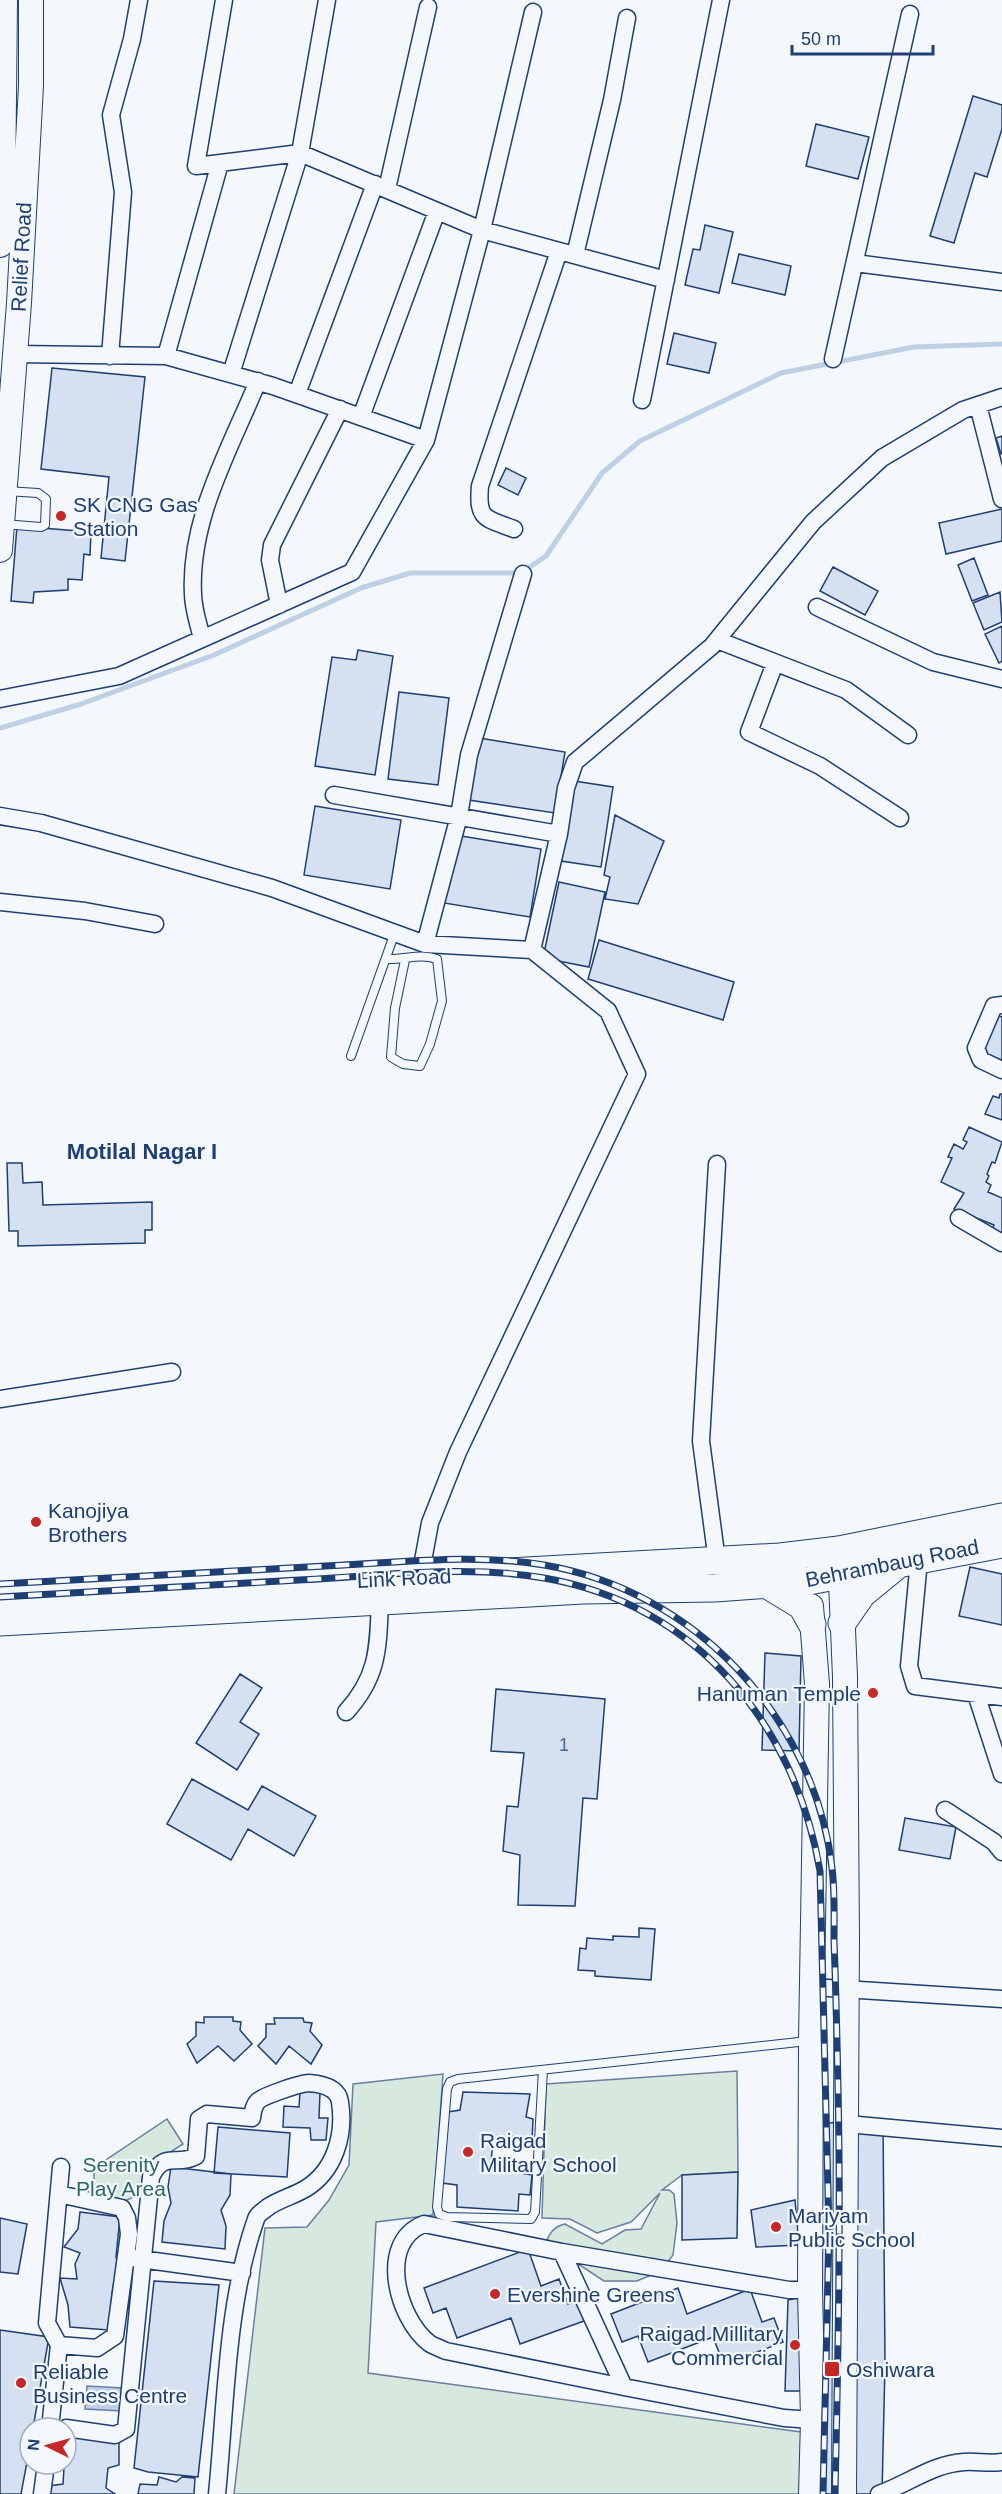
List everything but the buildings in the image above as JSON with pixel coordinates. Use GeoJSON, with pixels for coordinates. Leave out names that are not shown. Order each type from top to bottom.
{"type":"FeatureCollection","features":[{"type":"Feature","properties":{"kind":"main road","name":"Relief Road"},"geometry":{"type":"LineString","coordinates":[[0,245],[3,193],[4,0]]}},
{"type":"Feature","properties":{"kind":"main road","name":"Relief Road"},"geometry":{"type":"LineString","coordinates":[[0,550],[6,491],[4,457],[15,354],[31,86],[31,0]]}},
{"type":"Feature","properties":{"kind":"main road","name":"Behrambaug Road"},"geometry":{"type":"LineString","coordinates":[[840,1563],[1002,1517]]}},
{"type":"Feature","properties":{"kind":"main road","name":"Behrambaug Road"},"geometry":{"type":"LineString","coordinates":[[840,1563],[910,1562],[1002,1544]]}},
{"type":"Feature","properties":{"kind":"main road","name":"Link Road"},"geometry":{"type":"LineString","coordinates":[[0,1596],[717,1561],[791,1576]]}},
{"type":"Feature","properties":{"kind":"main road"},"geometry":{"type":"LineString","coordinates":[[843,1623],[862,1594],[910,1562]]}},
{"type":"Feature","properties":{"kind":"main road"},"geometry":{"type":"LineString","coordinates":[[791,1576],[840,1563],[843,1623],[847,1992],[844,2494]]}},
{"type":"Feature","properties":{"kind":"main road","name":"Link Road"},"geometry":{"type":"LineString","coordinates":[[0,1623],[583,1590],[715,1588],[791,1576]]}},
{"type":"Feature","properties":{"kind":"main road"},"geometry":{"type":"LineString","coordinates":[[791,1576],[802,1606],[812,1624]]}},
{"type":"Feature","properties":{"kind":"main road"},"geometry":{"type":"LineString","coordinates":[[791,1576],[812,1624],[817,1684],[811,2041],[810,2290],[813,2420],[810,2494]]}},
{"type":"Feature","properties":{"kind":"street"},"geometry":{"type":"LineString","coordinates":[[110,356],[123,192],[111,115],[132,39],[139,0]]}},
{"type":"Feature","properties":{"kind":"street"},"geometry":{"type":"LineString","coordinates":[[224,0],[196,166],[300,153],[482,230],[666,280]]}},
{"type":"Feature","properties":{"kind":"street"},"geometry":{"type":"LineString","coordinates":[[231,374],[300,153],[327,0]]}},
{"type":"Feature","properties":{"kind":"street"},"geometry":{"type":"LineString","coordinates":[[642,400],[721,0]]}},
{"type":"Feature","properties":{"kind":"street"},"geometry":{"type":"LineString","coordinates":[[297,394],[381,187],[428,8]]}},
{"type":"Feature","properties":{"kind":"street"},"geometry":{"type":"LineString","coordinates":[[0,699],[119,676],[352,572],[426,440],[482,230],[533,12]]}},
{"type":"Feature","properties":{"kind":"street"},"geometry":{"type":"LineString","coordinates":[[833,359],[910,14]]}},
{"type":"Feature","properties":{"kind":"street"},"geometry":{"type":"LineString","coordinates":[[514,529],[486,518],[478,506],[480,486],[567,253],[612,100],[627,18]]}},
{"type":"Feature","properties":{"kind":"street"},"geometry":{"type":"LineString","coordinates":[[166,356],[220,162]]}},
{"type":"Feature","properties":{"kind":"street"},"geometry":{"type":"LineString","coordinates":[[361,417],[437,210]]}},
{"type":"Feature","properties":{"kind":"street"},"geometry":{"type":"LineString","coordinates":[[855,262],[1002,282]]}},
{"type":"Feature","properties":{"kind":"street"},"geometry":{"type":"LineString","coordinates":[[15,354],[166,356],[258,381],[426,440]]}},
{"type":"Feature","properties":{"kind":"street"},"geometry":{"type":"LineString","coordinates":[[202,639],[192,597],[192,569],[201,523],[258,381]]}},
{"type":"Feature","properties":{"kind":"street"},"geometry":{"type":"LineString","coordinates":[[532,950],[559,834],[566,788],[575,762],[717,640],[813,522],[882,458],[963,410],[1002,397]]}},
{"type":"Feature","properties":{"kind":"street"},"geometry":{"type":"LineString","coordinates":[[978,405],[1002,499]]}},
{"type":"Feature","properties":{"kind":"street"},"geometry":{"type":"LineString","coordinates":[[279,605],[270,560],[272,545],[340,409]]}},
{"type":"Feature","properties":{"kind":"street"},"geometry":{"type":"LineString","coordinates":[[426,944],[459,816],[469,755],[523,574]]}},
{"type":"Feature","properties":{"kind":"street"},"geometry":{"type":"LineString","coordinates":[[817,607],[933,662],[1002,679]]}},
{"type":"Feature","properties":{"kind":"street"},"geometry":{"type":"LineString","coordinates":[[717,640],[846,690],[908,735]]}},
{"type":"Feature","properties":{"kind":"street"},"geometry":{"type":"LineString","coordinates":[[775,663],[750,732],[819,766],[900,818]]}},
{"type":"Feature","properties":{"kind":"street"},"geometry":{"type":"LineString","coordinates":[[334,795],[559,834]]}},
{"type":"Feature","properties":{"kind":"street"},"geometry":{"type":"LineString","coordinates":[[0,816],[41,823],[272,888],[394,935],[426,944],[532,950],[608,1011],[636,1074],[458,1452],[430,1522],[420,1577]]}},
{"type":"Feature","properties":{"kind":"street"},"geometry":{"type":"LineString","coordinates":[[0,903],[85,911],[155,924]]}},
{"type":"Feature","properties":{"kind":"street"},"geometry":{"type":"LineString","coordinates":[[1002,1005],[994,1006],[976,1048],[981,1060],[1002,1070]]}},
{"type":"Feature","properties":{"kind":"street"},"geometry":{"type":"LineString","coordinates":[[717,1164],[701,1441],[717,1561]]}},
{"type":"Feature","properties":{"kind":"street"},"geometry":{"type":"LineString","coordinates":[[959,1218],[1002,1243]]}},
{"type":"Feature","properties":{"kind":"street"},"geometry":{"type":"LineString","coordinates":[[0,1399],[171,1372]]}},
{"type":"Feature","properties":{"kind":"street"},"geometry":{"type":"LineString","coordinates":[[910,1562],[909,1666],[915,1686],[1002,1697]]}},
{"type":"Feature","properties":{"kind":"street"},"geometry":{"type":"LineString","coordinates":[[346,1712],[370,1679],[378,1656],[380,1601]]}},
{"type":"Feature","properties":{"kind":"street"},"geometry":{"type":"LineString","coordinates":[[976,1694],[1002,1774]]}},
{"type":"Feature","properties":{"kind":"street"},"geometry":{"type":"LineString","coordinates":[[945,1810],[994,1842],[1002,1852]]}},
{"type":"Feature","properties":{"kind":"street"},"geometry":{"type":"LineString","coordinates":[[812,1987],[847,1992],[1002,1999]]}},
{"type":"Feature","properties":{"kind":"street"},"geometry":{"type":"LineString","coordinates":[[78,2430],[115,2434],[126,2429],[151,2177],[155,2169],[163,2162],[189,2160],[196,2156],[200,2119],[207,2114],[252,2118],[253,2107],[259,2100],[306,2083],[329,2086],[340,2097],[343,2116],[339,2142],[326,2173],[305,2188],[275,2202],[257,2216],[236,2302],[217,2494]]}},
{"type":"Feature","properties":{"kind":"street"},"geometry":{"type":"LineString","coordinates":[[847,2124],[1002,2138]]}},
{"type":"Feature","properties":{"kind":"street"},"geometry":{"type":"LineString","coordinates":[[58,2416],[59,2344],[47,2323],[61,2167]]}},
{"type":"Feature","properties":{"kind":"street"},"geometry":{"type":"LineString","coordinates":[[59,2194],[122,2208],[127,2218],[129,2234],[115,2336],[97,2348],[59,2344]]}},
{"type":"Feature","properties":{"kind":"street"},"geometry":{"type":"LineString","coordinates":[[810,2290],[789,2290],[562,2252],[424,2224],[411,2229],[397,2250],[396,2282],[415,2327],[429,2343],[446,2351],[784,2418],[813,2420]]}},
{"type":"Feature","properties":{"kind":"street"},"geometry":{"type":"LineString","coordinates":[[562,2252],[624,2387]]}},
{"type":"Feature","properties":{"kind":"street"},"geometry":{"type":"LineString","coordinates":[[126,2257],[242,2273]]}},
{"type":"Feature","properties":{"kind":"street"},"geometry":{"type":"LineString","coordinates":[[879,2494],[895,2488],[917,2474],[939,2467],[963,2462],[1002,2462]]}},
{"type":"Feature","properties":{"kind":"street"},"geometry":{"type":"LineString","coordinates":[[42,2494],[44,2476]]}},
{"type":"Feature","properties":{"kind":"lane"},"geometry":{"type":"LineString","coordinates":[[3,524],[41,527],[45,525],[47,508],[46,500],[38,494],[6,491]]}},
{"type":"Feature","properties":{"kind":"lane"},"geometry":{"type":"LineString","coordinates":[[351,1056],[394,935]]}},
{"type":"Feature","properties":{"kind":"lane"},"geometry":{"type":"LineString","coordinates":[[386,959],[405,960],[425,955],[437,958],[442,1001],[430,1044],[420,1066],[403,1064],[391,1057],[395,1008],[405,960]]}},
{"type":"Feature","properties":{"kind":"lane"},"geometry":{"type":"LineString","coordinates":[[543,2070],[535,2212],[531,2219],[447,2217],[439,2214],[437,2207],[447,2090],[450,2082],[543,2070],[811,2041]]}},
{"type":"Feature","properties":{"kind":"green space"},"geometry":{"type":"Polygon","coordinates":[[[737,2071],[738,2172],[682,2175],[662,2190],[669,2190],[674,2194],[677,2223],[673,2255],[661,2271],[637,2281],[604,2281],[546,2243],[553,2230],[565,2224],[602,2244],[625,2230],[641,2229],[660,2193],[631,2222],[597,2233],[570,2219],[542,2218],[546,2084],[737,2071]]]}},
{"type":"Feature","properties":{"kind":"green space"},"geometry":{"type":"Polygon","coordinates":[[[443,2074],[433,2215],[376,2222],[368,2373],[801,2432],[800,2494],[234,2494],[265,2228],[307,2227],[329,2200],[349,2165],[353,2084],[443,2074]]]}},
{"type":"Feature","properties":{"kind":"green space","name":"Serenity Play Area"},"geometry":{"type":"Polygon","coordinates":[[[167,2119],[183,2144],[149,2166],[138,2195],[125,2201],[99,2193],[94,2182],[94,2168],[167,2119]]]}},
{"type":"Feature","properties":{"kind":"water"},"geometry":{"type":"Polygon","coordinates":[[[87,2386],[122,2388],[121,2411],[85,2409],[87,2386]]]}},
{"type":"Feature","properties":{"kind":"waterway"},"geometry":{"type":"LineString","coordinates":[[0,728],[81,704],[214,655],[361,588],[410,573],[521,573],[546,556],[602,473],[640,441],[781,373],[914,347],[1002,344]]}},
{"type":"Feature","properties":{"kind":"railway"},"geometry":{"type":"LineString","coordinates":[[0,1584],[435,1560],[517,1561],[544,1565],[598,1579],[649,1602],[696,1632],[738,1669],[773,1712],[801,1760],[821,1813],[832,1868],[839,2189],[835,2494]]}},
{"type":"Feature","properties":{"kind":"railway"},"geometry":{"type":"LineString","coordinates":[[0,1597],[422,1572],[514,1574],[544,1578],[598,1592],[648,1614],[692,1643],[730,1679],[762,1721],[788,1767],[807,1817],[820,1871],[829,2231],[823,2494]]}},
{"type":"Feature","properties":{"kind":"place","name":"SK CNG Gas Station"},"geometry":{"type":"Point","coordinates":[61,516]}},
{"type":"Feature","properties":{"kind":"place","name":"Kanojiya Brothers"},"geometry":{"type":"Point","coordinates":[36,1522]}},
{"type":"Feature","properties":{"kind":"place","name":"Hanuman Temple"},"geometry":{"type":"Point","coordinates":[873,1693]}},
{"type":"Feature","properties":{"kind":"place","name":"Raigad Military School"},"geometry":{"type":"Point","coordinates":[468,2152]}},
{"type":"Feature","properties":{"kind":"place","name":"Mariyam Public School"},"geometry":{"type":"Point","coordinates":[776,2227]}},
{"type":"Feature","properties":{"kind":"place","name":"Evershine Greens"},"geometry":{"type":"Point","coordinates":[495,2294]}},
{"type":"Feature","properties":{"kind":"place","name":"Raigad Millitary Commercial"},"geometry":{"type":"Point","coordinates":[795,2345]}},
{"type":"Feature","properties":{"kind":"place","name":"Oshiwara"},"geometry":{"type":"Point","coordinates":[832,2369]}},
{"type":"Feature","properties":{"kind":"place","name":"Reliable Business Centre"},"geometry":{"type":"Point","coordinates":[21,2383]}},
{"type":"Feature","properties":{"kind":"district","name":"Motilal Nagar I"},"geometry":{"type":"Point","coordinates":[142,1151]}}]}
